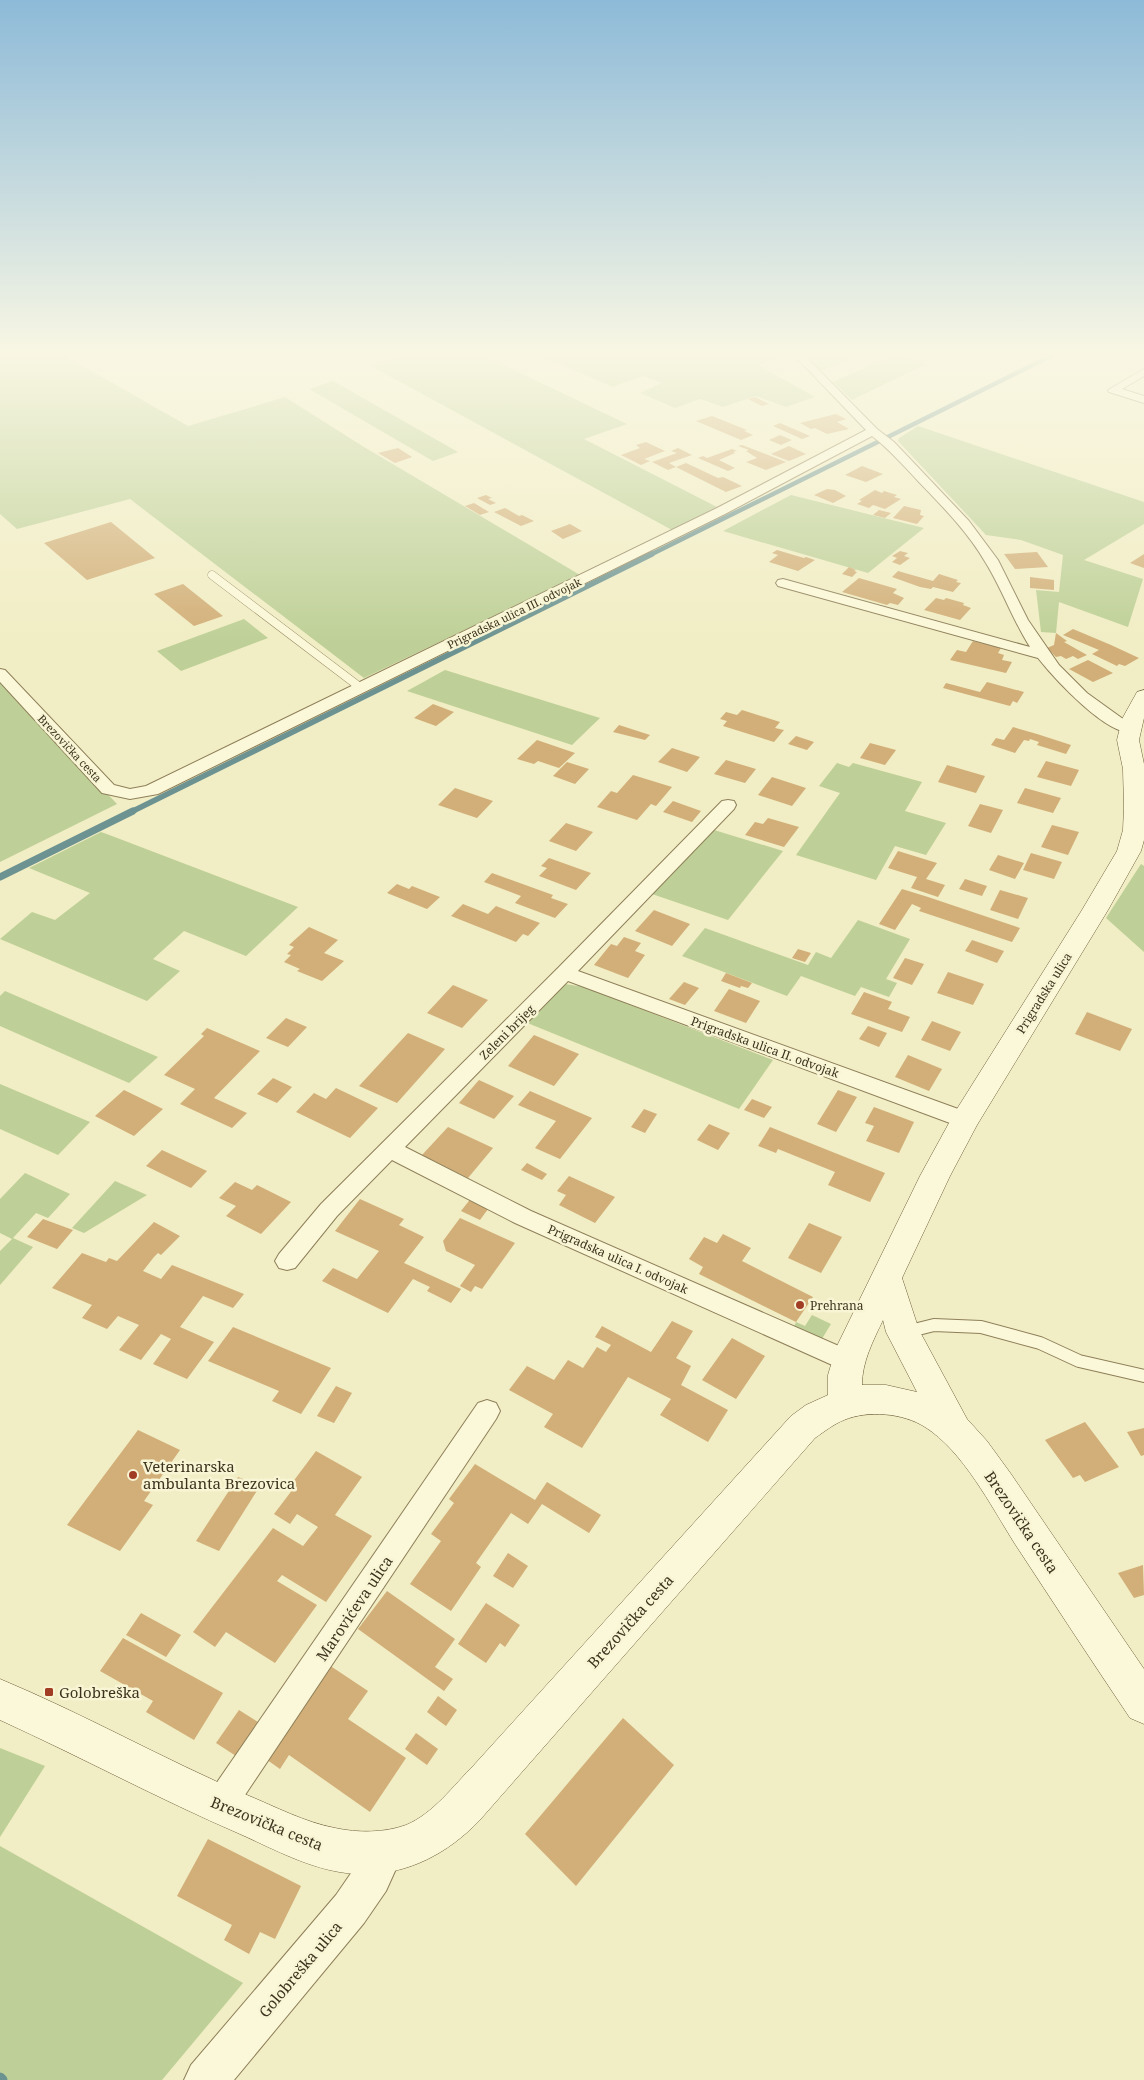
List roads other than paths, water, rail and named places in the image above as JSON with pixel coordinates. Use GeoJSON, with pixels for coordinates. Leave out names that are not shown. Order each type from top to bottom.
{"type":"FeatureCollection","features":[{"type":"Feature","properties":{"kind":"main road"},"geometry":{"type":"LineString","coordinates":[[1134,749],[1144,696]]}},
{"type":"Feature","properties":{"kind":"main road","name":"Prigradska ulica"},"geometry":{"type":"LineString","coordinates":[[844,1403],[845,1375],[848,1361],[935,1176],[965,1120],[1118,872],[1129,851],[1140,805],[1134,769],[1134,749]]}},
{"type":"Feature","properties":{"kind":"main road"},"geometry":{"type":"LineString","coordinates":[[886,1278],[903,1332],[953,1428]]}},
{"type":"Feature","properties":{"kind":"main road","name":"Brezovička cesta"},"geometry":{"type":"LineString","coordinates":[[0,1699],[44,1718],[220,1805],[317,1845],[364,1854],[417,1842],[443,1826],[489,1780],[784,1446],[817,1416],[844,1403],[873,1398],[896,1401],[937,1416],[953,1428],[967,1443],[1010,1503],[1144,1704]]}},
{"type":"Feature","properties":{"kind":"street","name":"Prigradska ulica III. odvojak"},"geometry":{"type":"LineString","coordinates":[[152,790],[722,511],[855,449]]}},
{"type":"Feature","properties":{"kind":"street"},"geometry":{"type":"LineString","coordinates":[[892,449],[976,538],[988,554],[1021,620],[1043,655],[1068,683],[1095,708],[1112,720],[1134,749]]}},
{"type":"Feature","properties":{"kind":"street"},"geometry":{"type":"LineString","coordinates":[[783,583],[1043,655]]}},
{"type":"Feature","properties":{"kind":"street","name":"Brezovička cesta"},"geometry":{"type":"LineString","coordinates":[[0,673],[108,789],[124,794],[136,795],[152,790]]}},
{"type":"Feature","properties":{"kind":"street","name":"Zeleni brijeg"},"geometry":{"type":"LineString","coordinates":[[287,1261],[329,1210],[565,974],[728,805]]}},
{"type":"Feature","properties":{"kind":"street","name":"Prigradska ulica II. odvojak"},"geometry":{"type":"LineString","coordinates":[[565,974],[965,1120]]}},
{"type":"Feature","properties":{"kind":"street","name":"Prigradska ulica I. odvojak"},"geometry":{"type":"LineString","coordinates":[[391,1150],[523,1217],[848,1361]]}},
{"type":"Feature","properties":{"kind":"street","name":"Marovićeva ulica"},"geometry":{"type":"LineString","coordinates":[[220,1805],[487,1411]]}},
{"type":"Feature","properties":{"kind":"street","name":"Golobreška ulica"},"geometry":{"type":"LineString","coordinates":[[206,2080],[350,1909],[372,1877],[384,1851]]}},
{"type":"Feature","properties":{"kind":"lane"},"geometry":{"type":"LineString","coordinates":[[212,575],[361,688]]}},
{"type":"Feature","properties":{"kind":"lane"},"geometry":{"type":"LineString","coordinates":[[903,1332],[934,1325],[981,1327],[1040,1343],[1079,1361],[1144,1376]]}},
{"type":"Feature","properties":{"kind":"waterway"},"geometry":{"type":"LineString","coordinates":[[650,555],[863,449]]}},
{"type":"Feature","properties":{"kind":"waterway"},"geometry":{"type":"LineString","coordinates":[[131,812],[652,554]]}},
{"type":"Feature","properties":{"kind":"waterway"},"geometry":{"type":"LineString","coordinates":[[0,877],[133,811]]}},
{"type":"Feature","properties":{"kind":"place","name":"Prehrana"},"geometry":{"type":"Point","coordinates":[800,1305]}},
{"type":"Feature","properties":{"kind":"place","name":"Veterinarska ambulanta Brezovica"},"geometry":{"type":"Point","coordinates":[133,1475]}},
{"type":"Feature","properties":{"kind":"place","name":"Golobreška"},"geometry":{"type":"Point","coordinates":[49,1692]}}]}
